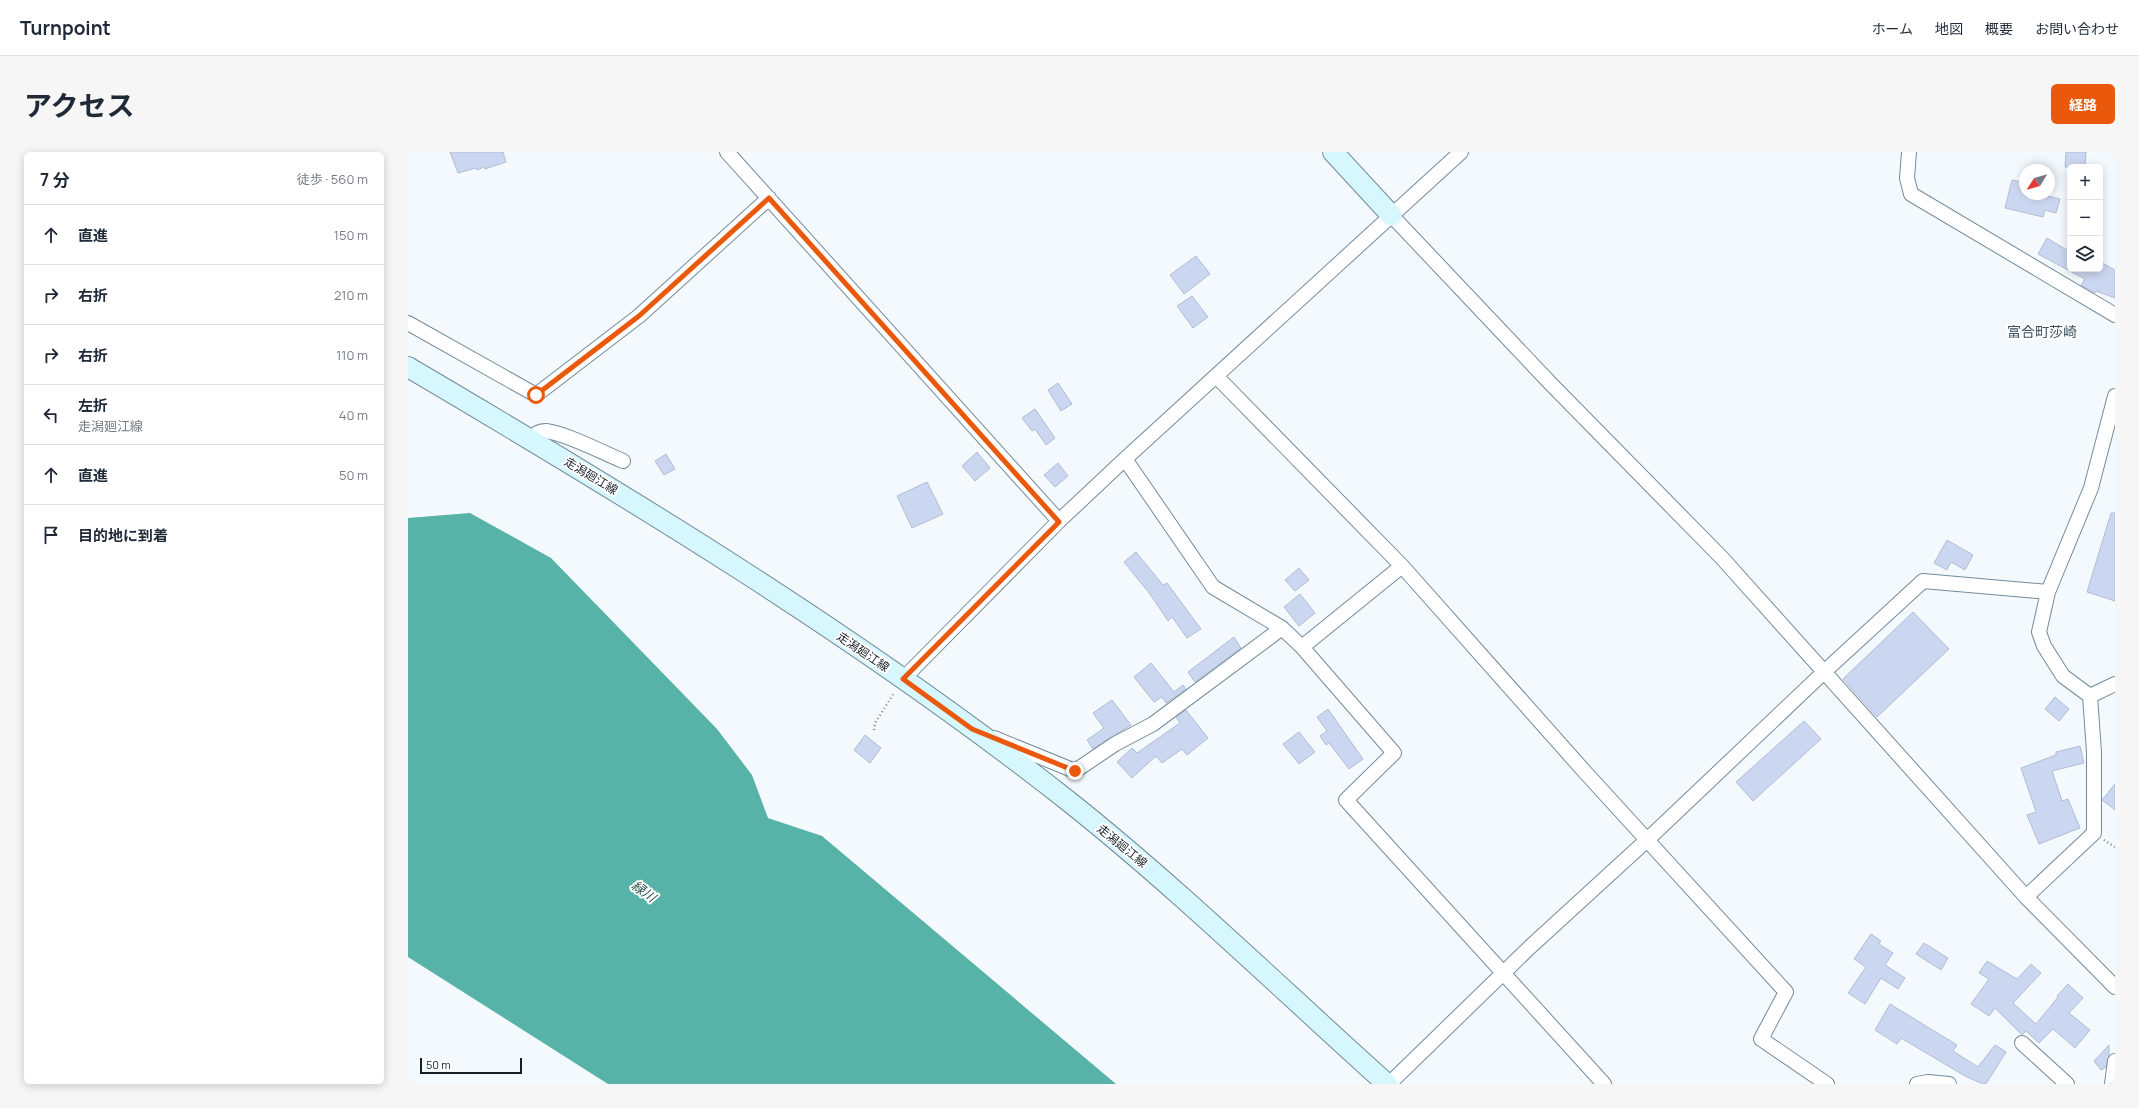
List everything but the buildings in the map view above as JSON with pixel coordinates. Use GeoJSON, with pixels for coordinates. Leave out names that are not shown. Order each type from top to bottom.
{"type":"FeatureCollection","features":[{"type":"Feature","properties":{"kind":"main road"},"geometry":{"type":"LineString","coordinates":[[1333,152],[1392,216]]}},
{"type":"Feature","properties":{"kind":"main road","name":"走潟廻江線"},"geometry":{"type":"LineString","coordinates":[[408,367],[623,495],[903,679],[972,729],[1066,800],[1149,868],[1388,1084]]}},
{"type":"Feature","properties":{"kind":"street"},"geometry":{"type":"LineString","coordinates":[[727,152],[1059,522]]}},
{"type":"Feature","properties":{"kind":"street"},"geometry":{"type":"LineString","coordinates":[[903,679],[1059,522],[1125,459],[1461,152]]}},
{"type":"Feature","properties":{"kind":"street"},"geometry":{"type":"LineString","coordinates":[[1909,152],[1908,178],[1911,194],[2115,316]]}},
{"type":"Feature","properties":{"kind":"street"},"geometry":{"type":"LineString","coordinates":[[408,323],[536,395],[639,316],[769,198]]}},
{"type":"Feature","properties":{"kind":"street"},"geometry":{"type":"LineString","coordinates":[[1392,216],[1550,383],[1722,558],[2026,897],[2115,988]]}},
{"type":"Feature","properties":{"kind":"street"},"geometry":{"type":"LineString","coordinates":[[1216,376],[1402,566],[1578,765],[1786,992],[1761,1039],[1827,1084]]}},
{"type":"Feature","properties":{"kind":"street"},"geometry":{"type":"LineString","coordinates":[[2026,897],[2094,833],[2094,752],[2090,696],[2063,676],[2044,646],[2039,632],[2048,592],[2091,488],[2115,396]]}},
{"type":"Feature","properties":{"kind":"street"},"geometry":{"type":"LineString","coordinates":[[530,439],[537,433],[546,431],[558,434],[623,461]]}},
{"type":"Feature","properties":{"kind":"street"},"geometry":{"type":"LineString","coordinates":[[1125,459],[1213,587],[1282,628],[1302,648],[1394,753],[1346,800],[1604,1084]]}},
{"type":"Feature","properties":{"kind":"street"},"geometry":{"type":"LineString","coordinates":[[1302,648],[1402,566]]}},
{"type":"Feature","properties":{"kind":"street"},"geometry":{"type":"LineString","coordinates":[[1388,1084],[1503,974],[1923,580],[2048,592]]}},
{"type":"Feature","properties":{"kind":"street"},"geometry":{"type":"LineString","coordinates":[[972,729],[1075,771],[1115,744],[1153,724],[1282,628]]}},
{"type":"Feature","properties":{"kind":"street"},"geometry":{"type":"LineString","coordinates":[[2090,696],[2115,684]]}},
{"type":"Feature","properties":{"kind":"street"},"geometry":{"type":"LineString","coordinates":[[2022,1043],[2068,1084]]}},
{"type":"Feature","properties":{"kind":"street"},"geometry":{"type":"LineString","coordinates":[[2112,1084],[2115,1061]]}},
{"type":"Feature","properties":{"kind":"street"},"geometry":{"type":"LineString","coordinates":[[1916,1084],[1928,1082],[1949,1084]]}},
{"type":"Feature","properties":{"kind":"path"},"geometry":{"type":"LineString","coordinates":[[874,730],[875,723],[903,679]]}},
{"type":"Feature","properties":{"kind":"water","name":"緑川"},"geometry":{"type":"Polygon","coordinates":[[[470,513],[551,558],[717,729],[752,775],[768,818],[822,836],[1116,1084],[608,1084],[408,957],[408,518],[470,513]]]}},
{"type":"Feature","properties":{"kind":"district","name":"富合町莎崎"},"geometry":{"type":"Point","coordinates":[2042,332]}},
{"type":"Feature","properties":{"kind":"route"},"geometry":{"type":"LineString","coordinates":[[536,395],[639,316],[769,198],[1059,522],[903,679],[972,729],[1075,771]]}}]}
